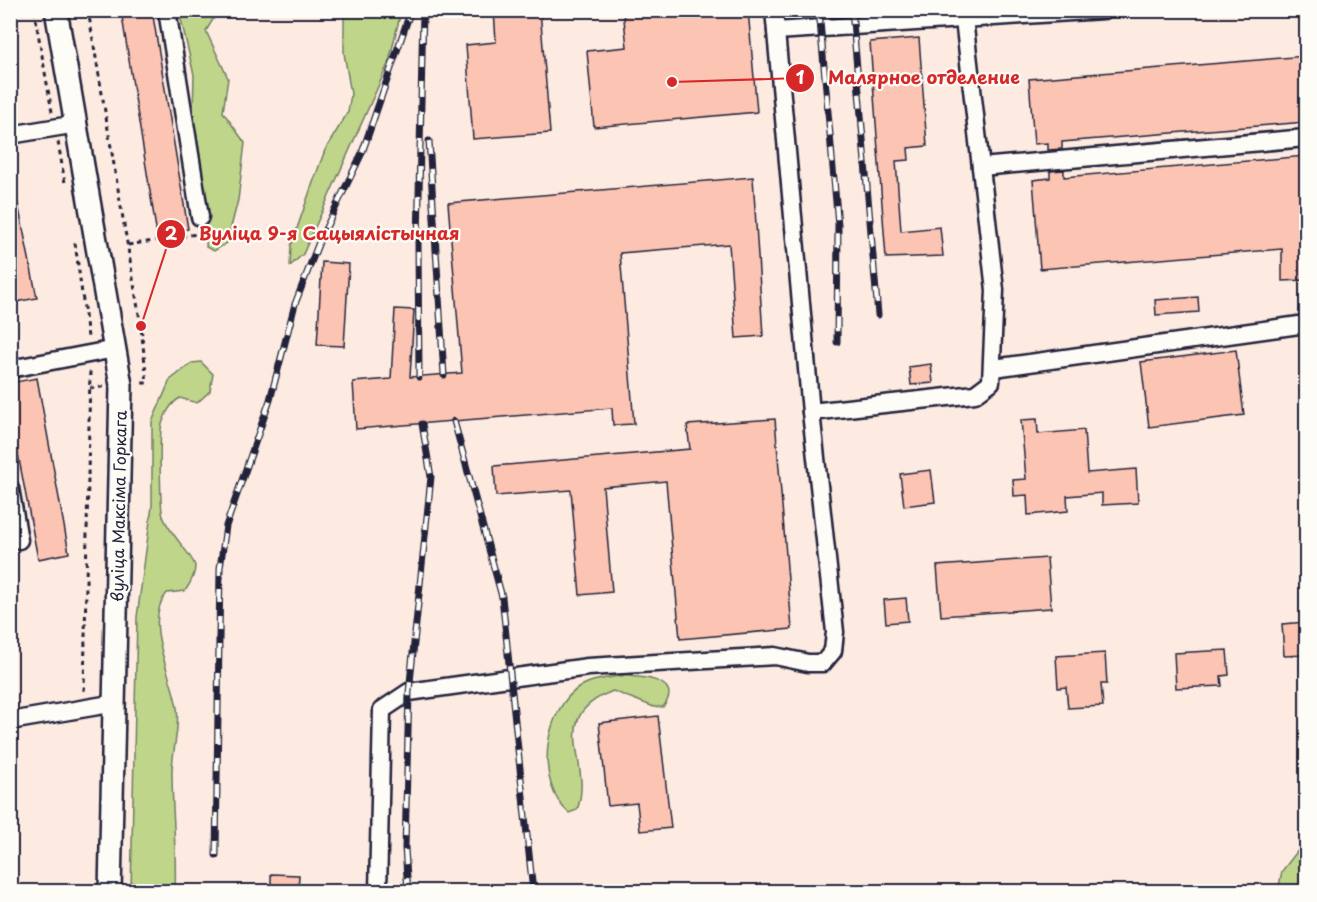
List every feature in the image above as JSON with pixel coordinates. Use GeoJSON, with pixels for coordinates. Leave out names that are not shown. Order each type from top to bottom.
{"type":"FeatureCollection","features":[{"type":"Feature","properties":{"kind":"main road","name":"вуліца Максіма Горкага"},"geometry":{"type":"LineString","coordinates":[[56,10],[120,385],[116,703],[110,891]]}},
{"type":"Feature","properties":{"kind":"main road","name":"вуліца Максіма Горкага"},"geometry":{"type":"LineString","coordinates":[[63,10],[77,124]]}},
{"type":"Feature","properties":{"kind":"street"},"geometry":{"type":"LineString","coordinates":[[167,10],[200,217]]}},
{"type":"Feature","properties":{"kind":"street"},"geometry":{"type":"LineString","coordinates":[[378,891],[382,710],[409,692],[588,667],[776,656],[808,663],[823,663],[832,651],[835,632],[811,412],[774,10]]}},
{"type":"Feature","properties":{"kind":"street"},"geometry":{"type":"LineString","coordinates":[[776,31],[1103,10]]}},
{"type":"Feature","properties":{"kind":"street"},"geometry":{"type":"LineString","coordinates":[[811,412],[975,394],[991,382],[994,368],[995,290],[964,19]]}},
{"type":"Feature","properties":{"kind":"street"},"geometry":{"type":"LineString","coordinates":[[10,135],[77,124]]}},
{"type":"Feature","properties":{"kind":"street"},"geometry":{"type":"LineString","coordinates":[[981,167],[1306,138]]}},
{"type":"Feature","properties":{"kind":"street"},"geometry":{"type":"LineString","coordinates":[[994,368],[1306,324]]}},
{"type":"Feature","properties":{"kind":"street"},"geometry":{"type":"LineString","coordinates":[[10,369],[115,349]]}},
{"type":"Feature","properties":{"kind":"street"},"geometry":{"type":"LineString","coordinates":[[10,488],[19,540]]}},
{"type":"Feature","properties":{"kind":"street"},"geometry":{"type":"LineString","coordinates":[[10,721],[116,703]]}},
{"type":"Feature","properties":{"kind":"path"},"geometry":{"type":"LineString","coordinates":[[88,10],[141,326],[147,383],[141,383]]}},
{"type":"Feature","properties":{"kind":"path"},"geometry":{"type":"LineString","coordinates":[[128,245],[198,234],[200,217]]}},
{"type":"Feature","properties":{"kind":"path"},"geometry":{"type":"LineString","coordinates":[[90,388],[105,387]]}},
{"type":"Feature","properties":{"kind":"green space"},"geometry":{"type":"Polygon","coordinates":[[[179,11],[218,11],[206,31],[228,78],[223,112],[245,143],[238,200],[227,243],[214,251],[206,247],[207,227],[193,114],[194,75],[179,11]]]}},
{"type":"Feature","properties":{"kind":"green space"},"geometry":{"type":"Polygon","coordinates":[[[344,11],[401,11],[389,62],[303,254],[290,266],[291,246],[325,150],[348,112],[351,94],[344,53],[344,11]]]}},
{"type":"Feature","properties":{"kind":"green space"},"geometry":{"type":"Polygon","coordinates":[[[201,362],[213,374],[210,391],[197,403],[180,398],[174,403],[162,424],[160,441],[163,516],[195,566],[192,579],[185,591],[167,593],[160,605],[157,618],[161,649],[178,716],[172,772],[175,891],[131,891],[137,617],[152,506],[152,422],[170,380],[192,363],[201,362]]]}},
{"type":"Feature","properties":{"kind":"green space"},"geometry":{"type":"Polygon","coordinates":[[[619,676],[646,678],[664,684],[668,690],[668,697],[663,707],[654,707],[613,691],[592,702],[581,714],[576,727],[576,742],[581,792],[577,810],[569,813],[558,800],[551,783],[548,746],[552,727],[559,710],[569,696],[583,685],[619,676]]]}},
{"type":"Feature","properties":{"kind":"green space"},"geometry":{"type":"Polygon","coordinates":[[[1306,840],[1306,891],[1278,891],[1282,871],[1306,840]]]}},
{"type":"Feature","properties":{"kind":"building"},"geometry":{"type":"Polygon","coordinates":[[[121,10],[152,10],[188,229],[157,235],[121,10]]]}},
{"type":"Feature","properties":{"kind":"building"},"geometry":{"type":"Polygon","coordinates":[[[494,10],[540,10],[550,133],[473,139],[466,45],[496,42],[494,10]]]}},
{"type":"Feature","properties":{"kind":"building"},"geometry":{"type":"Polygon","coordinates":[[[623,10],[748,10],[757,112],[594,127],[587,51],[627,47],[623,10]]]}},
{"type":"Feature","properties":{"kind":"building"},"geometry":{"type":"Polygon","coordinates":[[[919,38],[927,146],[908,148],[909,160],[896,161],[901,231],[940,227],[943,256],[886,258],[870,42],[919,38]]]}},
{"type":"Feature","properties":{"kind":"building"},"geometry":{"type":"Polygon","coordinates":[[[1306,56],[1306,122],[1062,142],[1062,149],[1048,150],[1048,143],[1034,144],[1029,79],[1306,56]]]}},
{"type":"Feature","properties":{"kind":"building"},"geometry":{"type":"Polygon","coordinates":[[[1306,156],[1306,280],[1282,281],[1282,249],[1040,269],[1033,180],[1050,178],[1050,171],[1064,170],[1064,177],[1306,156]]]}},
{"type":"Feature","properties":{"kind":"building"},"geometry":{"type":"Polygon","coordinates":[[[753,177],[763,336],[736,338],[729,244],[620,253],[634,424],[613,425],[612,408],[356,429],[353,382],[391,379],[395,309],[414,310],[410,377],[462,373],[448,203],[753,177]]]}},
{"type":"Feature","properties":{"kind":"building"},"geometry":{"type":"Polygon","coordinates":[[[17,199],[37,298],[10,303],[10,200],[17,199]]]}},
{"type":"Feature","properties":{"kind":"building"},"geometry":{"type":"Polygon","coordinates":[[[322,262],[349,264],[344,346],[317,345],[322,262]]]}},
{"type":"Feature","properties":{"kind":"building"},"geometry":{"type":"Polygon","coordinates":[[[1198,297],[1199,312],[1156,315],[1155,300],[1198,297]]]}},
{"type":"Feature","properties":{"kind":"building"},"geometry":{"type":"Polygon","coordinates":[[[1236,350],[1244,415],[1149,427],[1141,362],[1236,350]]]}},
{"type":"Feature","properties":{"kind":"building"},"geometry":{"type":"Polygon","coordinates":[[[931,364],[933,383],[911,385],[909,367],[931,364]]]}},
{"type":"Feature","properties":{"kind":"building"},"geometry":{"type":"Polygon","coordinates":[[[37,378],[69,553],[38,559],[10,412],[10,383],[37,378]]]}},
{"type":"Feature","properties":{"kind":"building"},"geometry":{"type":"Polygon","coordinates":[[[775,419],[792,629],[680,639],[666,481],[603,487],[612,592],[580,595],[571,490],[496,496],[494,466],[690,449],[687,425],[775,419]]]}},
{"type":"Feature","properties":{"kind":"building"},"geometry":{"type":"Polygon","coordinates":[[[1037,419],[1038,434],[1084,430],[1087,473],[1136,469],[1138,503],[1102,505],[1102,493],[1067,496],[1068,511],[1028,515],[1027,495],[1014,496],[1013,480],[1026,479],[1021,420],[1037,419]]]}},
{"type":"Feature","properties":{"kind":"building"},"geometry":{"type":"Polygon","coordinates":[[[931,470],[935,502],[904,506],[900,474],[931,470]]]}},
{"type":"Feature","properties":{"kind":"building"},"geometry":{"type":"Polygon","coordinates":[[[1047,558],[1051,608],[941,616],[937,566],[1047,558]]]}},
{"type":"Feature","properties":{"kind":"building"},"geometry":{"type":"Polygon","coordinates":[[[906,598],[908,621],[886,623],[884,600],[906,598]]]}},
{"type":"Feature","properties":{"kind":"building"},"geometry":{"type":"Polygon","coordinates":[[[1306,622],[1306,655],[1284,656],[1282,624],[1306,622]]]}},
{"type":"Feature","properties":{"kind":"building"},"geometry":{"type":"Polygon","coordinates":[[[1227,650],[1229,675],[1221,676],[1222,686],[1176,688],[1174,653],[1227,650]]]}},
{"type":"Feature","properties":{"kind":"building"},"geometry":{"type":"Polygon","coordinates":[[[1105,653],[1107,684],[1101,684],[1103,706],[1068,708],[1066,687],[1058,688],[1056,656],[1105,653]]]}},
{"type":"Feature","properties":{"kind":"building"},"geometry":{"type":"Polygon","coordinates":[[[658,716],[671,828],[640,831],[637,803],[608,806],[599,723],[658,716]]]}},
{"type":"Feature","properties":{"kind":"building"},"geometry":{"type":"Polygon","coordinates":[[[271,874],[299,875],[298,891],[271,891],[271,874]]]}},
{"type":"Feature","properties":{"kind":"railway"},"geometry":{"type":"LineString","coordinates":[[216,855],[220,568],[226,526],[270,400],[295,304],[319,242],[362,153],[411,10]]}},
{"type":"Feature","properties":{"kind":"railway"},"geometry":{"type":"LineString","coordinates":[[419,377],[418,241],[423,10]]}},
{"type":"Feature","properties":{"kind":"railway"},"geometry":{"type":"LineString","coordinates":[[819,10],[838,225],[837,342]]}},
{"type":"Feature","properties":{"kind":"railway"},"geometry":{"type":"LineString","coordinates":[[852,10],[878,315]]}},
{"type":"Feature","properties":{"kind":"railway"},"geometry":{"type":"LineString","coordinates":[[429,141],[444,375]]}},
{"type":"Feature","properties":{"kind":"railway"},"geometry":{"type":"LineString","coordinates":[[454,421],[502,597],[533,892]]}},
{"type":"Feature","properties":{"kind":"railway"},"geometry":{"type":"LineString","coordinates":[[408,892],[405,848],[409,692],[431,477],[422,424]]}},
{"type":"Feature","properties":{"kind":"place","name":"Малярное отделение"},"geometry":{"type":"Point","coordinates":[672,82]}},
{"type":"Feature","properties":{"kind":"place","name":"Вуліца 9-я Сацыялістычная"},"geometry":{"type":"Point","coordinates":[141,326]}}]}
